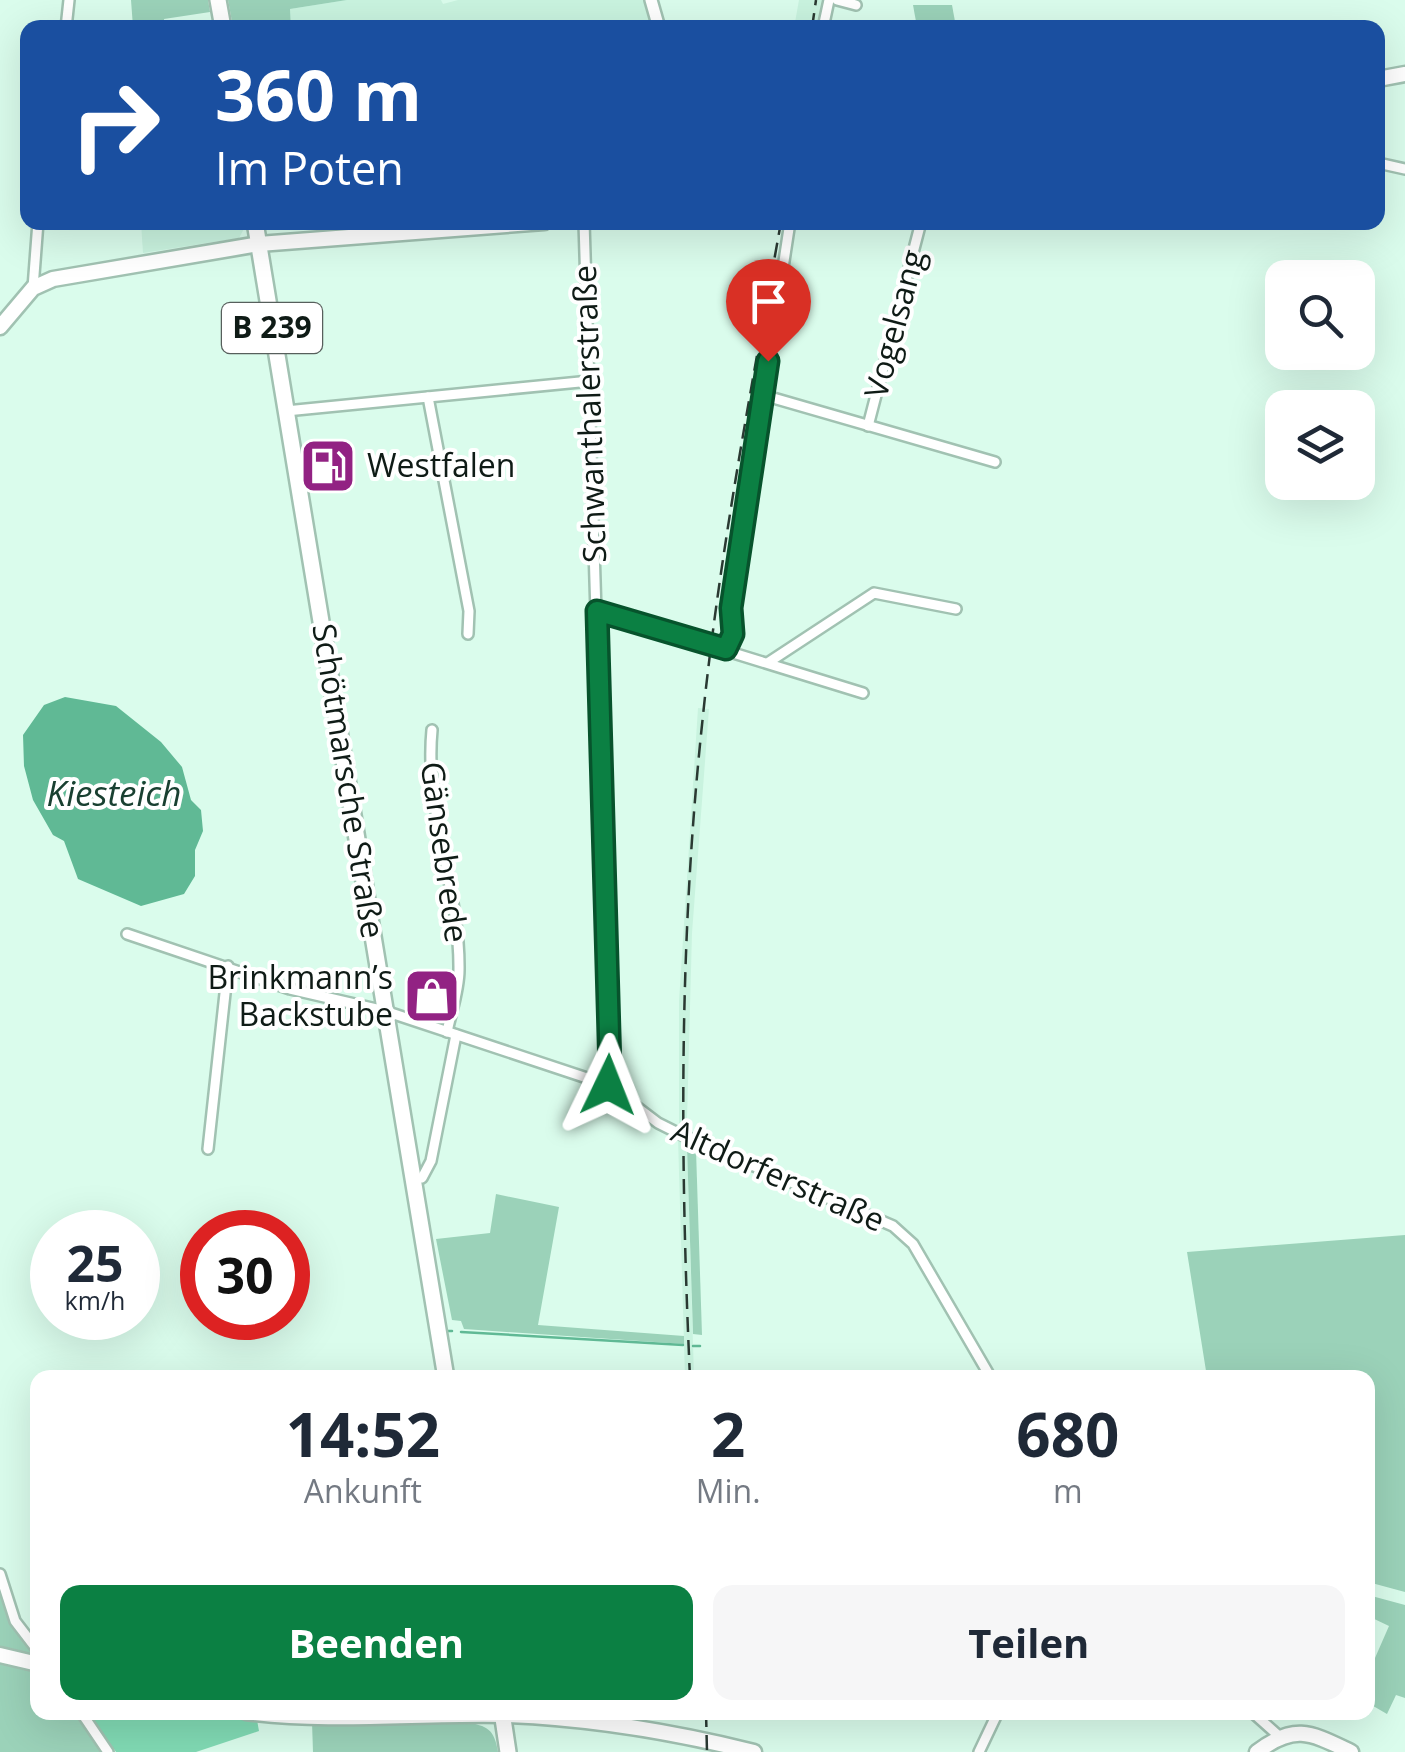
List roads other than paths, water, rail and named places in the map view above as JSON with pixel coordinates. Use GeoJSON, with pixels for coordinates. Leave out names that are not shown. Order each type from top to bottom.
{"type":"FeatureCollection","features":[{"type":"Feature","properties":{"kind":"main road","name":"B 239"},"geometry":{"type":"LineString","coordinates":[[256,230],[259,244]]}},
{"type":"Feature","properties":{"kind":"main road"},"geometry":{"type":"LineString","coordinates":[[0,327],[33,288],[53,278],[259,244],[440,230]]}},
{"type":"Feature","properties":{"kind":"main road","name":"Schötmarsche Straße"},"geometry":{"type":"LineString","coordinates":[[259,244],[445,1370]]}},
{"type":"Feature","properties":{"kind":"main road"},"geometry":{"type":"LineString","coordinates":[[0,1655],[30,1662]]}},
{"type":"Feature","properties":{"kind":"main road"},"geometry":{"type":"LineString","coordinates":[[503,1720],[508,1752]]}},
{"type":"Feature","properties":{"kind":"main road"},"geometry":{"type":"LineString","coordinates":[[560,1720],[627,1727],[754,1752]]}},
{"type":"Feature","properties":{"kind":"main road"},"geometry":{"type":"LineString","coordinates":[[1259,1751],[1279,1736],[1293,1733],[1321,1738],[1351,1752]]}},
{"type":"Feature","properties":{"kind":"street"},"geometry":{"type":"LineString","coordinates":[[837,0],[856,5]]}},
{"type":"Feature","properties":{"kind":"street"},"geometry":{"type":"LineString","coordinates":[[33,288],[37,230]]}},
{"type":"Feature","properties":{"kind":"street","name":"Schwanthalerstraße"},"geometry":{"type":"LineString","coordinates":[[584,230],[608,1085]]}},
{"type":"Feature","properties":{"kind":"street"},"geometry":{"type":"LineString","coordinates":[[726,649],[733,634],[731,608],[789,230]]}},
{"type":"Feature","properties":{"kind":"street","name":"Vogelsang"},"geometry":{"type":"LineString","coordinates":[[868,426],[919,230]]}},
{"type":"Feature","properties":{"kind":"street"},"geometry":{"type":"LineString","coordinates":[[286,411],[590,381]]}},
{"type":"Feature","properties":{"kind":"street","name":"Vogelsang"},"geometry":{"type":"LineString","coordinates":[[763,396],[995,462]]}},
{"type":"Feature","properties":{"kind":"street"},"geometry":{"type":"LineString","coordinates":[[428,397],[469,611],[468,634]]}},
{"type":"Feature","properties":{"kind":"street"},"geometry":{"type":"LineString","coordinates":[[770,662],[874,593],[956,609]]}},
{"type":"Feature","properties":{"kind":"street"},"geometry":{"type":"LineString","coordinates":[[597,611],[863,692]]}},
{"type":"Feature","properties":{"kind":"street","name":"Gänsebrede"},"geometry":{"type":"LineString","coordinates":[[422,1178],[431,1162],[459,976],[429,758],[432,730]]}},
{"type":"Feature","properties":{"kind":"street","name":"Altdorferstraße"},"geometry":{"type":"LineString","coordinates":[[127,934],[290,989],[386,1012],[608,1085],[658,1123],[682,1135],[893,1226],[904,1234],[986,1370]]}},
{"type":"Feature","properties":{"kind":"street"},"geometry":{"type":"LineString","coordinates":[[208,1149],[228,966]]}},
{"type":"Feature","properties":{"kind":"street"},"geometry":{"type":"LineString","coordinates":[[0,1574],[15,1621],[30,1641]]}},
{"type":"Feature","properties":{"kind":"street"},"geometry":{"type":"LineString","coordinates":[[86,1720],[108,1752]]}},
{"type":"Feature","properties":{"kind":"street"},"geometry":{"type":"LineString","coordinates":[[978,1752],[994,1720]]}},
{"type":"Feature","properties":{"kind":"street"},"geometry":{"type":"LineString","coordinates":[[1261,1720],[1279,1736]]}},
{"type":"Feature","properties":{"kind":"water","name":"Kiesteich"},"geometry":{"type":"Polygon","coordinates":[[[65,697],[116,706],[161,742],[182,767],[191,800],[201,810],[203,831],[195,850],[195,876],[184,894],[141,906],[78,879],[64,841],[53,835],[33,800],[24,766],[23,735],[44,705],[65,697]]]}},
{"type":"Feature","properties":{"kind":"waterway"},"geometry":{"type":"LineString","coordinates":[[461,1332],[683,1345]]}},
{"type":"Feature","properties":{"kind":"waterway"},"geometry":{"type":"LineString","coordinates":[[693,1346],[700,1346]]}},
{"type":"Feature","properties":{"kind":"railway"},"geometry":{"type":"LineString","coordinates":[[813,20],[816,0]]}},
{"type":"Feature","properties":{"kind":"railway"},"geometry":{"type":"LineString","coordinates":[[690,1370],[684,1051],[694,806],[727,536],[780,230]]}},
{"type":"Feature","properties":{"kind":"railway"},"geometry":{"type":"LineString","coordinates":[[706,1720],[707,1752]]}},
{"type":"Feature","properties":{"kind":"place","name":"Westfalen"},"geometry":{"type":"Point","coordinates":[328,466]}},
{"type":"Feature","properties":{"kind":"place","name":"Brinkmann’s Backstube"},"geometry":{"type":"Point","coordinates":[432,996]}}]}
